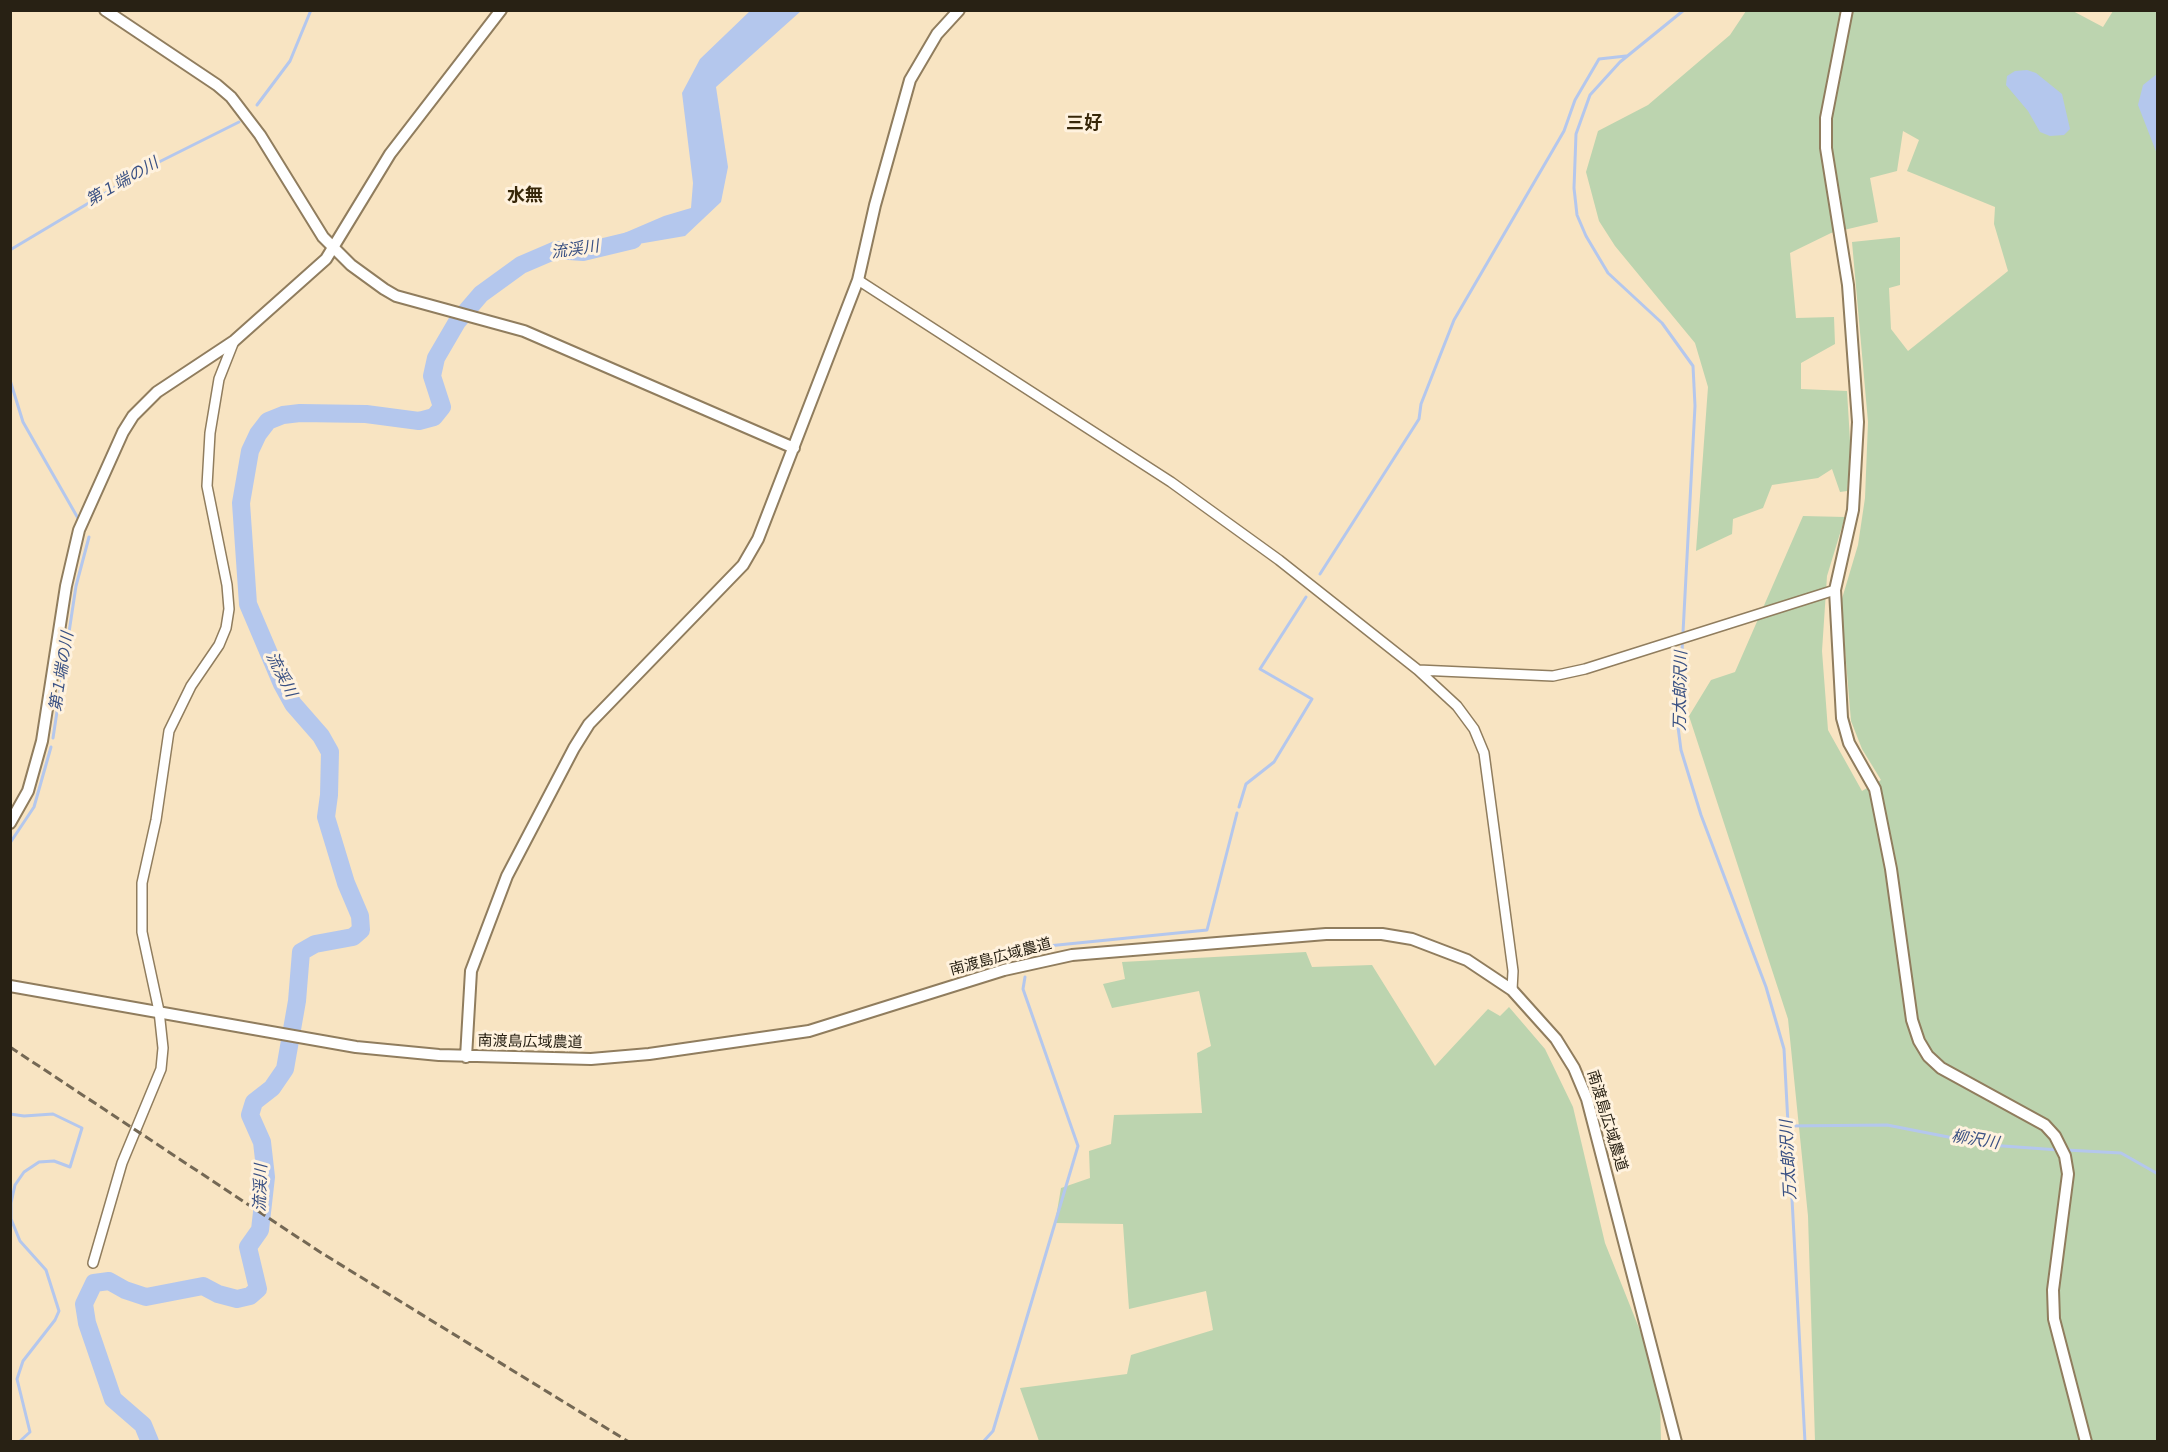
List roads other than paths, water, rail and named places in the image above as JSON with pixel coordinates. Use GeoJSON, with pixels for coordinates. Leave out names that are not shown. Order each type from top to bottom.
{"type":"FeatureCollection","features":[{"type":"Feature","properties":{"kind":"street"},"geometry":{"type":"LineString","coordinates":[[105,10],[231,97],[260,135],[323,237],[351,265],[384,290],[396,296],[502,324],[575,352],[794,448]]}},
{"type":"Feature","properties":{"kind":"street"},"geometry":{"type":"LineString","coordinates":[[10,823],[28,791],[42,741],[66,586],[79,530],[123,432],[143,404],[157,392],[234,341],[326,259],[390,154],[501,10]]}},
{"type":"Feature","properties":{"kind":"street"},"geometry":{"type":"LineString","coordinates":[[466,1057],[471,971],[507,876],[574,748],[589,724],[743,565],[758,538],[858,280],[875,205],[910,80],[937,34],[958,10]]}},
{"type":"Feature","properties":{"kind":"street"},"geometry":{"type":"LineString","coordinates":[[1847,10],[1828,98],[1826,148],[1848,285],[1856,379],[1857,462],[1854,510],[1835,590],[1842,718],[1850,743],[1875,789],[1891,869],[1912,1020],[1919,1041],[1928,1056],[1941,1068],[2045,1125],[2055,1136],[2065,1156],[2068,1174],[2053,1290],[2054,1319],[2086,1442]]}},
{"type":"Feature","properties":{"kind":"street"},"geometry":{"type":"LineString","coordinates":[[858,280],[1172,482],[1279,560],[1418,670],[1457,706],[1469,720],[1480,741],[1513,971],[1512,990]]}},
{"type":"Feature","properties":{"kind":"street"},"geometry":{"type":"LineString","coordinates":[[93,1263],[122,1163],[160,1069],[163,1048],[159,1011],[142,932],[142,883],[156,820],[168,731],[191,686],[219,645],[226,628],[229,609],[227,585],[207,486],[210,433],[219,379],[234,341]]}},
{"type":"Feature","properties":{"kind":"street"},"geometry":{"type":"LineString","coordinates":[[1418,670],[1553,676],[1585,669],[1835,590]]}},
{"type":"Feature","properties":{"kind":"street","name":"南渡島広域農道"},"geometry":{"type":"LineString","coordinates":[[10,986],[356,1047],[466,1057],[591,1059],[769,1039],[809,1031],[1036,961],[1135,949],[1326,934],[1382,934],[1412,939],[1467,960],[1512,990],[1556,1039],[1574,1068],[1587,1099],[1676,1442]]}},
{"type":"Feature","properties":{"kind":"water"},"geometry":{"type":"Polygon","coordinates":[[[751,10],[801,11],[716,87],[728,167],[721,202],[685,236],[609,249],[615,237],[664,216],[691,208],[693,183],[682,93],[700,59],[751,10]]]}},
{"type":"Feature","properties":{"kind":"water"},"geometry":{"type":"Polygon","coordinates":[[[2027,70],[2036,73],[2062,94],[2070,129],[2064,135],[2050,136],[2040,132],[2028,111],[2006,85],[2007,76],[2015,71],[2027,70]]]}},
{"type":"Feature","properties":{"kind":"water"},"geometry":{"type":"Polygon","coordinates":[[[2157,74],[2157,154],[2138,105],[2143,85],[2157,74]]]}},
{"type":"Feature","properties":{"kind":"waterway","name":"第１端の川"},"geometry":{"type":"LineString","coordinates":[[257,105],[290,61],[311,10]]}},
{"type":"Feature","properties":{"kind":"waterway","name":"万太郎沢川"},"geometry":{"type":"LineString","coordinates":[[1684,10],[1620,62],[1590,95],[1576,134],[1574,188],[1577,215],[1586,236],[1608,273],[1662,323],[1693,366],[1695,406],[1678,727],[1681,750],[1701,815],[1766,987],[1784,1049],[1805,1442]]}},
{"type":"Feature","properties":{"kind":"waterway"},"geometry":{"type":"LineString","coordinates":[[1320,574],[1419,419],[1421,404],[1454,320],[1564,131],[1575,100],[1599,59],[1626,56]]}},
{"type":"Feature","properties":{"kind":"waterway","name":"第１端の川"},"geometry":{"type":"LineString","coordinates":[[10,250],[149,167],[239,122]]}},
{"type":"Feature","properties":{"kind":"waterway","name":"流渓川"},"geometry":{"type":"LineString","coordinates":[[150,1442],[143,1425],[113,1399],[87,1323],[84,1304],[94,1283],[109,1281],[125,1290],[146,1297],[203,1286],[218,1294],[237,1299],[250,1296],[258,1289],[248,1247],[260,1230],[266,1177],[262,1142],[250,1115],[254,1102],[272,1088],[285,1069],[297,1001],[301,952],[315,944],[353,937],[361,930],[360,916],[346,883],[326,817],[330,752],[321,736],[293,704],[282,684],[248,604],[241,503],[250,451],[258,434],[268,421],[283,415],[366,414],[419,421],[434,417],[442,407],[432,376],[436,358],[457,322],[481,294],[521,265],[556,250],[583,252],[633,240]]}},
{"type":"Feature","properties":{"kind":"waterway","name":"第１端の川"},"geometry":{"type":"LineString","coordinates":[[10,380],[23,422],[79,520]]}},
{"type":"Feature","properties":{"kind":"waterway","name":"第１端の川"},"geometry":{"type":"LineString","coordinates":[[53,738],[76,586],[89,537]]}},
{"type":"Feature","properties":{"kind":"waterway"},"geometry":{"type":"LineString","coordinates":[[1239,807],[1246,784],[1274,762],[1312,699],[1260,669],[1306,597]]}},
{"type":"Feature","properties":{"kind":"waterway","name":"第１端の川"},"geometry":{"type":"LineString","coordinates":[[10,843],[34,807],[51,747]]}},
{"type":"Feature","properties":{"kind":"waterway"},"geometry":{"type":"LineString","coordinates":[[1027,957],[1028,948],[1207,930],[1237,813]]}},
{"type":"Feature","properties":{"kind":"waterway"},"geometry":{"type":"LineString","coordinates":[[983,1442],[993,1431],[1078,1146],[1023,989],[1025,977]]}},
{"type":"Feature","properties":{"kind":"waterway","name":"第１端の川"},"geometry":{"type":"LineString","coordinates":[[10,1114],[24,1116],[53,1114],[82,1128],[70,1167],[54,1161],[39,1162],[24,1172],[15,1185],[11,1203],[11,1219],[20,1241],[46,1270],[59,1311],[55,1320],[23,1361],[17,1379],[30,1432],[19,1442]]}},
{"type":"Feature","properties":{"kind":"waterway","name":"柳沢川"},"geometry":{"type":"LineString","coordinates":[[1787,1126],[1887,1125],[1989,1145],[2059,1150]]}},
{"type":"Feature","properties":{"kind":"waterway","name":"柳沢川"},"geometry":{"type":"LineString","coordinates":[[2066,1150],[2121,1153],[2158,1174]]}},
{"type":"Feature","properties":{"kind":"railway"},"geometry":{"type":"LineString","coordinates":[[10,1047],[320,1252],[629,1442]]}},
{"type":"Feature","properties":{"kind":"district","name":"三好"},"geometry":{"type":"Point","coordinates":[1084,125]}},
{"type":"Feature","properties":{"kind":"district","name":"水無"},"geometry":{"type":"Point","coordinates":[525,197]}}]}
